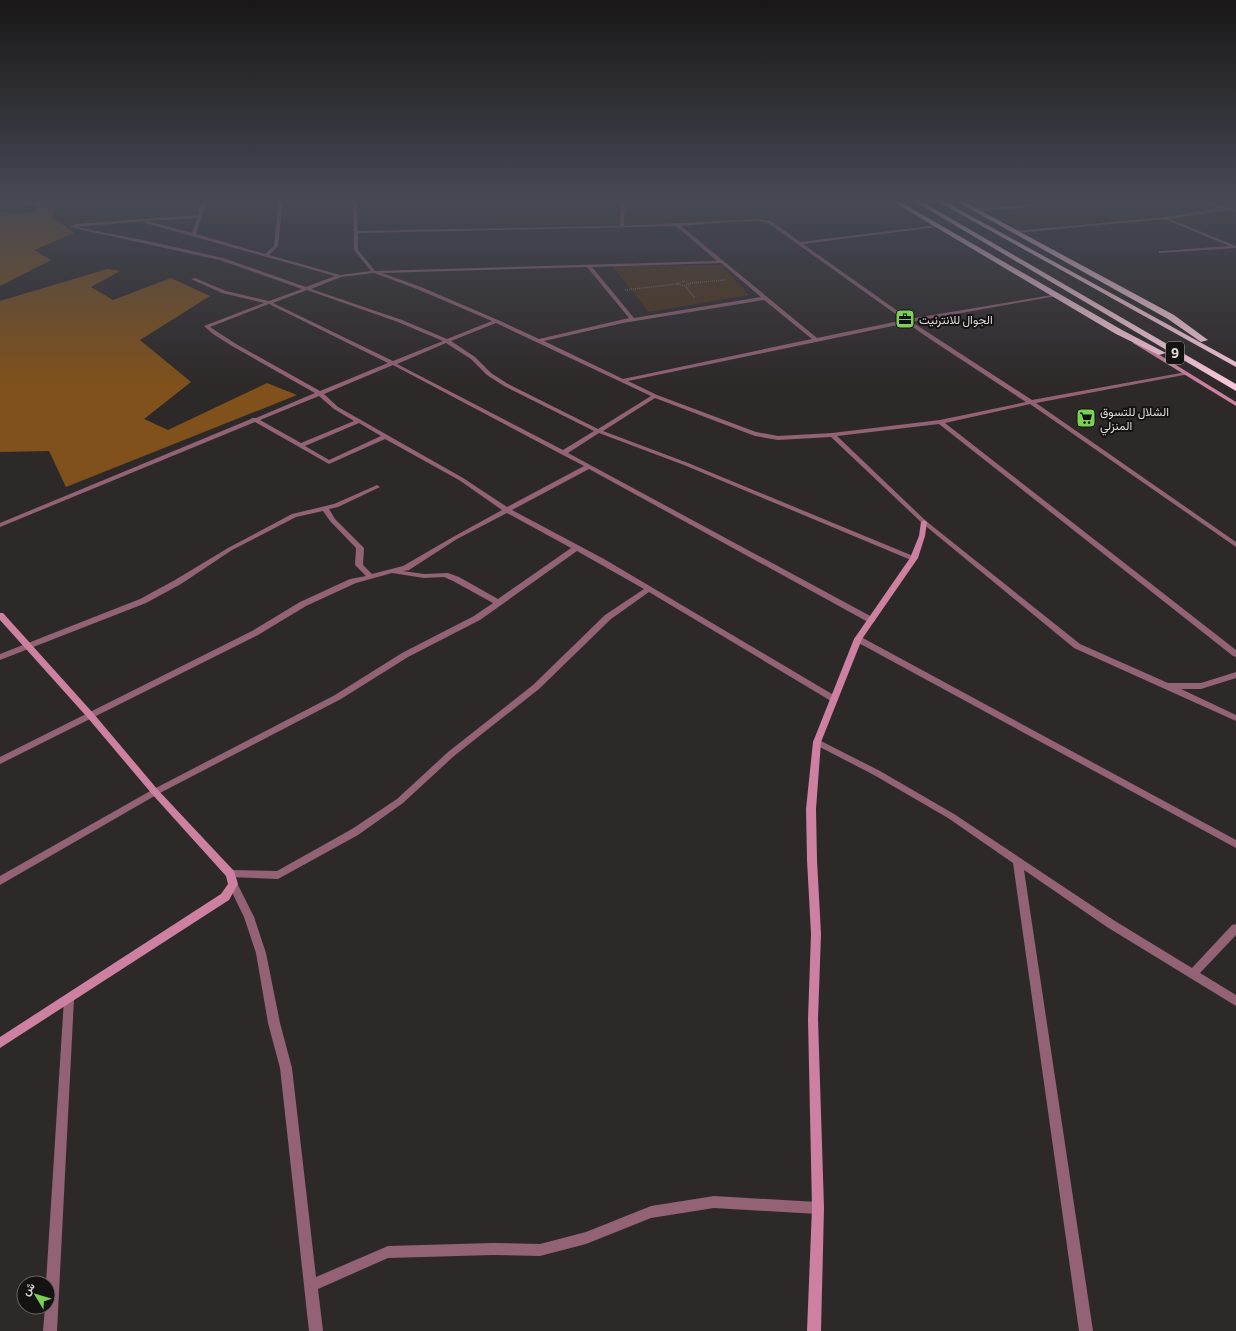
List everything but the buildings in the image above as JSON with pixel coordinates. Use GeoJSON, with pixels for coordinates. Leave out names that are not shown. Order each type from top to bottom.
{"type":"FeatureCollection","features":[{"type":"Feature","properties":{"kind":"highway","name":"9"},"geometry":{"type":"LineString","coordinates":[[999,262],[1119,332],[1216,377]]}},
{"type":"Feature","properties":{"kind":"highway","name":"9"},"geometry":{"type":"LineString","coordinates":[[1022,262],[1236,388]]}},
{"type":"Feature","properties":{"kind":"highway","name":"9"},"geometry":{"type":"LineString","coordinates":[[1051,262],[1236,364]]}},
{"type":"Feature","properties":{"kind":"highway","name":"9"},"geometry":{"type":"LineString","coordinates":[[1071,262],[1171,317],[1236,364]]}},
{"type":"Feature","properties":{"kind":"street"},"geometry":{"type":"LineString","coordinates":[[229,262],[400,321],[445,340],[473,358],[489,374],[506,385],[598,431],[686,464],[914,558]]}},
{"type":"Feature","properties":{"kind":"street"},"geometry":{"type":"LineString","coordinates":[[291,262],[340,276]]}},
{"type":"Feature","properties":{"kind":"street"},"geometry":{"type":"LineString","coordinates":[[366,262],[374,272],[419,288],[496,321],[655,396],[755,434],[778,438],[832,435],[940,422],[1031,402],[1184,373]]}},
{"type":"Feature","properties":{"kind":"street"},"geometry":{"type":"LineString","coordinates":[[717,262],[374,272],[340,276],[270,304],[207,326],[209,330],[222,336],[234,345],[319,393],[336,408],[461,479],[506,510],[649,589],[834,698]]}},
{"type":"Feature","properties":{"kind":"street"},"geometry":{"type":"LineString","coordinates":[[722,262],[816,340]]}},
{"type":"Feature","properties":{"kind":"street"},"geometry":{"type":"LineString","coordinates":[[825,262],[908,321],[1031,402],[1236,545]]}},
{"type":"Feature","properties":{"kind":"street"},"geometry":{"type":"LineString","coordinates":[[588,265],[633,320]]}},
{"type":"Feature","properties":{"kind":"street"},"geometry":{"type":"LineString","coordinates":[[193,279],[224,292],[270,304],[392,363],[589,466],[871,620]]}},
{"type":"Feature","properties":{"kind":"street"},"geometry":{"type":"LineString","coordinates":[[621,381],[908,321],[1056,295]]}},
{"type":"Feature","properties":{"kind":"street"},"geometry":{"type":"LineString","coordinates":[[539,341],[582,330],[633,320],[765,298]]}},
{"type":"Feature","properties":{"kind":"street"},"geometry":{"type":"LineString","coordinates":[[0,525],[445,340],[496,321]]}},
{"type":"Feature","properties":{"kind":"street"},"geometry":{"type":"LineString","coordinates":[[1119,332],[1236,404]]}},
{"type":"Feature","properties":{"kind":"street"},"geometry":{"type":"LineString","coordinates":[[563,453],[655,396]]}},
{"type":"Feature","properties":{"kind":"street"},"geometry":{"type":"LineString","coordinates":[[254,420],[329,462],[386,436]]}},
{"type":"Feature","properties":{"kind":"street"},"geometry":{"type":"LineString","coordinates":[[300,446],[359,421]]}},
{"type":"Feature","properties":{"kind":"street"},"geometry":{"type":"LineString","coordinates":[[940,422],[1236,654]]}},
{"type":"Feature","properties":{"kind":"street"},"geometry":{"type":"LineString","coordinates":[[832,435],[924,522],[1076,646],[1236,718]]}},
{"type":"Feature","properties":{"kind":"street"},"geometry":{"type":"LineString","coordinates":[[0,761],[243,640],[303,604],[353,581],[406,568],[506,510],[589,466]]}},
{"type":"Feature","properties":{"kind":"street"},"geometry":{"type":"LineString","coordinates":[[0,658],[26,646],[143,601],[178,582],[230,549],[294,515],[336,506],[377,487]]}},
{"type":"Feature","properties":{"kind":"street"},"geometry":{"type":"LineString","coordinates":[[325,508],[332,520],[360,548],[359,565],[371,577]]}},
{"type":"Feature","properties":{"kind":"street"},"geometry":{"type":"LineString","coordinates":[[814,1331],[818,1208],[813,1020],[816,934],[811,809],[817,742],[858,639],[914,558],[922,536],[924,522]]}},
{"type":"Feature","properties":{"kind":"street"},"geometry":{"type":"LineString","coordinates":[[0,881],[155,792],[338,697],[404,655],[476,618],[576,548]]}},
{"type":"Feature","properties":{"kind":"street"},"geometry":{"type":"LineString","coordinates":[[390,572],[424,576],[445,575],[456,579],[499,603]]}},
{"type":"Feature","properties":{"kind":"street"},"geometry":{"type":"LineString","coordinates":[[232,879],[278,875],[355,832],[400,801],[451,754],[536,688],[608,617],[649,589]]}},
{"type":"Feature","properties":{"kind":"street"},"geometry":{"type":"LineString","coordinates":[[0,615],[232,879],[249,917],[261,953],[274,1023],[286,1068],[316,1331]]}},
{"type":"Feature","properties":{"kind":"street"},"geometry":{"type":"LineString","coordinates":[[858,639],[1236,844]]}},
{"type":"Feature","properties":{"kind":"street"},"geometry":{"type":"LineString","coordinates":[[1167,686],[1201,686],[1236,675]]}},
{"type":"Feature","properties":{"kind":"street"},"geometry":{"type":"LineString","coordinates":[[817,742],[877,773],[951,816],[1111,924],[1236,1001]]}},
{"type":"Feature","properties":{"kind":"street"},"geometry":{"type":"LineString","coordinates":[[1018,862],[1086,1331]]}},
{"type":"Feature","properties":{"kind":"street"},"geometry":{"type":"LineString","coordinates":[[0,1043],[225,897],[232,879]]}},
{"type":"Feature","properties":{"kind":"street"},"geometry":{"type":"LineString","coordinates":[[1193,974],[1236,928]]}},
{"type":"Feature","properties":{"kind":"street"},"geometry":{"type":"LineString","coordinates":[[50,1331],[69,998]]}},
{"type":"Feature","properties":{"kind":"street"},"geometry":{"type":"LineString","coordinates":[[310,1286],[388,1252],[485,1249],[540,1250],[586,1238],[651,1212],[714,1202],[818,1208]]}},
{"type":"Feature","properties":{"kind":"path"},"geometry":{"type":"LineString","coordinates":[[678,284],[678,282],[684,281],[690,283],[741,279]]}},
{"type":"Feature","properties":{"kind":"path"},"geometry":{"type":"LineString","coordinates":[[610,292],[678,284],[684,286],[690,285],[690,283]]}},
{"type":"Feature","properties":{"kind":"shaded area"},"geometry":{"type":"Polygon","coordinates":[[[0,262],[47,262],[0,286],[0,262]]]}},
{"type":"Feature","properties":{"kind":"shaded area"},"geometry":{"type":"Polygon","coordinates":[[[721,265],[749,295],[649,312],[612,266],[721,265]]]}},
{"type":"Feature","properties":{"kind":"shaded area"},"geometry":{"type":"Polygon","coordinates":[[[107,269],[120,271],[91,287],[113,300],[171,278],[210,296],[140,340],[191,382],[144,419],[168,430],[267,383],[297,395],[66,487],[49,451],[0,452],[0,301],[107,269]]]}},
{"type":"Feature","properties":{"kind":"place","name":"الجوال للانترنيت"},"geometry":{"type":"Point","coordinates":[905,319]}},
{"type":"Feature","properties":{"kind":"place","name":"الشلال للتسوق المنزلي"},"geometry":{"type":"Point","coordinates":[1086,418]}}]}
